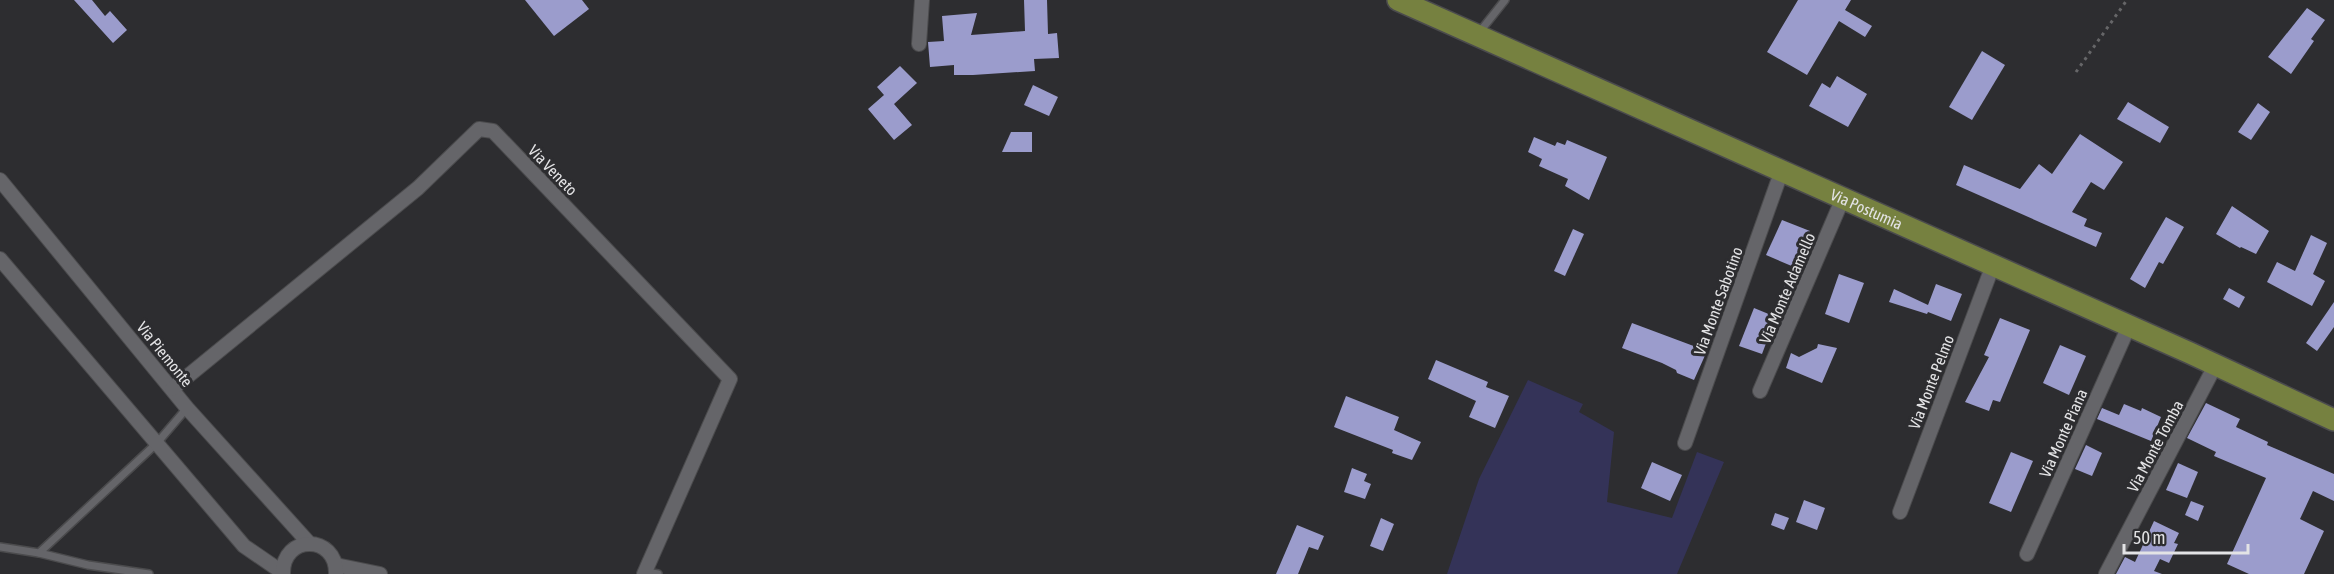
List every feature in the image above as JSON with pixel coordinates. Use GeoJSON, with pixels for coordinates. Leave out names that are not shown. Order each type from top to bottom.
{"type":"FeatureCollection","features":[{"type":"Feature","properties":{"kind":"main road","name":"Via Postumia"},"geometry":{"type":"LineString","coordinates":[[1398,0],[2216,364],[2334,420]]}},
{"type":"Feature","properties":{"kind":"street"},"geometry":{"type":"LineString","coordinates":[[919,44],[922,0]]}},
{"type":"Feature","properties":{"kind":"street","name":"Via Veneto"},"geometry":{"type":"LineString","coordinates":[[172,389],[418,188],[479,129],[493,131],[730,379],[649,573]]}},
{"type":"Feature","properties":{"kind":"street","name":"Via Monte Sabotino"},"geometry":{"type":"LineString","coordinates":[[1684,443],[1782,170]]}},
{"type":"Feature","properties":{"kind":"street","name":"Via Piemonte"},"geometry":{"type":"LineString","coordinates":[[0,180],[188,408],[309,543],[326,549],[333,556],[336,569],[380,574]]}},
{"type":"Feature","properties":{"kind":"street","name":"Via Monte Adamello"},"geometry":{"type":"LineString","coordinates":[[1760,391],[1844,198]]}},
{"type":"Feature","properties":{"kind":"street"},"geometry":{"type":"LineString","coordinates":[[0,259],[244,546],[282,573],[287,555],[293,549],[309,543]]}},
{"type":"Feature","properties":{"kind":"street","name":"Via Monte Pelmo"},"geometry":{"type":"LineString","coordinates":[[1900,512],[1993,265]]}},
{"type":"Feature","properties":{"kind":"street","name":"Via Monte Piana"},"geometry":{"type":"LineString","coordinates":[[2027,554],[2129,326]]}},
{"type":"Feature","properties":{"kind":"street","name":"Via Monte Tomba"},"geometry":{"type":"LineString","coordinates":[[2106,574],[2216,364]]}},
{"type":"Feature","properties":{"kind":"lane"},"geometry":{"type":"LineString","coordinates":[[1477,36],[1505,0]]}},
{"type":"Feature","properties":{"kind":"lane"},"geometry":{"type":"LineString","coordinates":[[39,553],[157,443],[188,408]]}},
{"type":"Feature","properties":{"kind":"lane"},"geometry":{"type":"LineString","coordinates":[[0,547],[39,553],[88,565],[149,574]]}},
{"type":"Feature","properties":{"kind":"path"},"geometry":{"type":"LineString","coordinates":[[2076,72],[2127,0]]}},
{"type":"Feature","properties":{"kind":"shaded area"},"geometry":{"type":"Polygon","coordinates":[[[1528,380],[1583,404],[1579,412],[1614,432],[1607,502],[1672,518],[1697,452],[1724,462],[1677,574],[1447,574],[1479,479],[1528,380]]]}},
{"type":"Feature","properties":{"kind":"building"},"geometry":{"type":"Polygon","coordinates":[[[74,0],[92,0],[105,16],[110,11],[127,30],[113,43],[74,0]]]}},
{"type":"Feature","properties":{"kind":"building"},"geometry":{"type":"Polygon","coordinates":[[[525,0],[582,0],[589,9],[554,36],[525,0]]]}},
{"type":"Feature","properties":{"kind":"building"},"geometry":{"type":"Polygon","coordinates":[[[1024,0],[1047,0],[1048,34],[1057,33],[1059,58],[1034,59],[1035,71],[954,75],[954,65],[930,67],[928,42],[944,41],[942,16],[977,13],[971,35],[1025,31],[1024,0]]]}},
{"type":"Feature","properties":{"kind":"building"},"geometry":{"type":"Polygon","coordinates":[[[1798,0],[1851,0],[1845,10],[1872,26],[1865,37],[1839,21],[1807,75],[1767,52],[1798,0]]]}},
{"type":"Feature","properties":{"kind":"building"},"geometry":{"type":"Polygon","coordinates":[[[2307,8],[2325,20],[2311,39],[2314,41],[2291,74],[2268,57],[2307,8]]]}},
{"type":"Feature","properties":{"kind":"building"},"geometry":{"type":"Polygon","coordinates":[[[1982,51],[2005,65],[1972,120],[1949,107],[1982,51]]]}},
{"type":"Feature","properties":{"kind":"building"},"geometry":{"type":"Polygon","coordinates":[[[900,66],[917,83],[894,104],[912,125],[894,140],[868,109],[884,95],[877,87],[900,66]]]}},
{"type":"Feature","properties":{"kind":"building"},"geometry":{"type":"Polygon","coordinates":[[[1837,76],[1867,94],[1848,127],[1809,106],[1822,83],[1830,88],[1837,76]]]}},
{"type":"Feature","properties":{"kind":"building"},"geometry":{"type":"Polygon","coordinates":[[[1033,85],[1058,97],[1049,116],[1024,105],[1033,85]]]}},
{"type":"Feature","properties":{"kind":"building"},"geometry":{"type":"Polygon","coordinates":[[[2128,102],[2169,127],[2160,143],[2117,119],[2128,102]]]}},
{"type":"Feature","properties":{"kind":"building"},"geometry":{"type":"Polygon","coordinates":[[[2258,103],[2270,112],[2251,140],[2238,132],[2258,103]]]}},
{"type":"Feature","properties":{"kind":"building"},"geometry":{"type":"Polygon","coordinates":[[[1011,132],[1032,132],[1032,152],[1002,152],[1011,132]]]}},
{"type":"Feature","properties":{"kind":"building"},"geometry":{"type":"Polygon","coordinates":[[[2080,134],[2123,162],[2104,190],[2091,182],[2072,212],[2087,219],[2084,226],[2102,233],[2096,247],[1956,185],[1964,165],[2020,189],[2039,164],[2052,174],[2080,134]]]}},
{"type":"Feature","properties":{"kind":"building"},"geometry":{"type":"Polygon","coordinates":[[[1534,137],[1555,146],[1557,142],[1565,145],[1567,140],[1607,157],[1589,200],[1565,186],[1568,179],[1539,166],[1542,159],[1528,152],[1534,137]]]}},
{"type":"Feature","properties":{"kind":"building"},"geometry":{"type":"Polygon","coordinates":[[[2232,206],[2269,231],[2256,254],[2216,234],[2232,206]]]}},
{"type":"Feature","properties":{"kind":"building"},"geometry":{"type":"Polygon","coordinates":[[[2166,217],[2184,227],[2163,264],[2159,262],[2145,288],[2130,279],[2166,217]]]}},
{"type":"Feature","properties":{"kind":"building"},"geometry":{"type":"Polygon","coordinates":[[[1782,220],[1810,231],[1794,267],[1766,255],[1782,220]]]}},
{"type":"Feature","properties":{"kind":"building"},"geometry":{"type":"Polygon","coordinates":[[[1573,229],[1584,234],[1565,276],[1554,271],[1573,229]]]}},
{"type":"Feature","properties":{"kind":"building"},"geometry":{"type":"Polygon","coordinates":[[[2311,235],[2327,243],[2313,274],[2325,281],[2312,306],[2267,282],[2277,262],[2295,271],[2311,235]]]}},
{"type":"Feature","properties":{"kind":"building"},"geometry":{"type":"Polygon","coordinates":[[[1839,274],[1864,283],[1849,323],[1825,314],[1839,274]]]}},
{"type":"Feature","properties":{"kind":"building"},"geometry":{"type":"Polygon","coordinates":[[[1786,282],[1796,285],[1788,303],[1780,300],[1786,282]]]}},
{"type":"Feature","properties":{"kind":"building"},"geometry":{"type":"Polygon","coordinates":[[[1936,284],[1962,294],[1951,321],[1928,312],[1927,314],[1889,302],[1894,289],[1928,305],[1936,284]]]}},
{"type":"Feature","properties":{"kind":"building"},"geometry":{"type":"Polygon","coordinates":[[[2229,288],[2245,297],[2239,308],[2223,299],[2229,288]]]}},
{"type":"Feature","properties":{"kind":"building"},"geometry":{"type":"Polygon","coordinates":[[[2334,302],[2334,327],[2317,351],[2306,343],[2334,302]]]}},
{"type":"Feature","properties":{"kind":"building"},"geometry":{"type":"Polygon","coordinates":[[[1754,308],[1776,317],[1762,354],[1739,346],[1754,308]]]}},
{"type":"Feature","properties":{"kind":"building"},"geometry":{"type":"Polygon","coordinates":[[[2000,318],[2030,330],[2000,402],[1993,400],[1989,411],[1965,402],[1989,357],[1984,355],[2000,318]]]}},
{"type":"Feature","properties":{"kind":"building"},"geometry":{"type":"Polygon","coordinates":[[[1632,323],[1707,351],[1694,380],[1662,363],[1622,348],[1632,323]]]}},
{"type":"Feature","properties":{"kind":"building"},"geometry":{"type":"Polygon","coordinates":[[[1818,344],[1837,348],[1822,383],[1786,368],[1791,353],[1799,357],[1817,348],[1818,344]]]}},
{"type":"Feature","properties":{"kind":"building"},"geometry":{"type":"Polygon","coordinates":[[[2060,345],[2086,356],[2069,395],[2043,383],[2060,345]]]}},
{"type":"Feature","properties":{"kind":"building"},"geometry":{"type":"Polygon","coordinates":[[[1436,360],[1488,382],[1486,387],[1509,396],[1495,428],[1469,417],[1476,401],[1428,379],[1436,360]]]}},
{"type":"Feature","properties":{"kind":"building"},"geometry":{"type":"Polygon","coordinates":[[[1346,396],[1399,417],[1394,430],[1421,442],[1412,460],[1392,453],[1393,450],[1334,427],[1346,396]]]}},
{"type":"Feature","properties":{"kind":"building"},"geometry":{"type":"Polygon","coordinates":[[[2206,403],[2240,419],[2236,427],[2268,442],[2267,445],[2334,474],[2334,501],[2313,491],[2300,519],[2324,531],[2304,574],[2249,574],[2227,564],[2266,478],[2214,456],[2216,452],[2187,438],[2206,403]]]}},
{"type":"Feature","properties":{"kind":"building"},"geometry":{"type":"Polygon","coordinates":[[[2124,404],[2141,411],[2142,408],[2161,417],[2151,441],[2097,419],[2102,408],[2119,415],[2124,404]]]}},
{"type":"Feature","properties":{"kind":"building"},"geometry":{"type":"Polygon","coordinates":[[[2086,445],[2102,453],[2092,476],[2075,469],[2086,445]]]}},
{"type":"Feature","properties":{"kind":"building"},"geometry":{"type":"Polygon","coordinates":[[[2011,452],[2033,461],[2011,512],[1989,503],[2011,452]]]}},
{"type":"Feature","properties":{"kind":"building"},"geometry":{"type":"Polygon","coordinates":[[[1652,462],[1682,475],[1670,501],[1641,488],[1652,462]]]}},
{"type":"Feature","properties":{"kind":"building"},"geometry":{"type":"Polygon","coordinates":[[[2178,463],[2198,472],[2187,498],[2166,490],[2178,463]]]}},
{"type":"Feature","properties":{"kind":"building"},"geometry":{"type":"Polygon","coordinates":[[[1352,468],[1367,474],[1364,481],[1371,484],[1365,499],[1344,492],[1352,468]]]}},
{"type":"Feature","properties":{"kind":"building"},"geometry":{"type":"Polygon","coordinates":[[[1804,500],[1825,508],[1817,530],[1796,522],[1804,500]]]}},
{"type":"Feature","properties":{"kind":"building"},"geometry":{"type":"Polygon","coordinates":[[[2191,501],[2204,506],[2198,521],[2185,515],[2191,501]]]}},
{"type":"Feature","properties":{"kind":"building"},"geometry":{"type":"Polygon","coordinates":[[[1775,513],[1789,518],[1784,530],[1771,525],[1775,513]]]}},
{"type":"Feature","properties":{"kind":"building"},"geometry":{"type":"Polygon","coordinates":[[[1381,518],[1394,524],[1383,551],[1370,546],[1381,518]]]}},
{"type":"Feature","properties":{"kind":"building"},"geometry":{"type":"Polygon","coordinates":[[[2154,521],[2179,533],[2174,543],[2178,544],[2169,563],[2160,559],[2154,571],[2162,574],[2116,574],[2125,557],[2135,562],[2154,521]]]}},
{"type":"Feature","properties":{"kind":"building"},"geometry":{"type":"Polygon","coordinates":[[[1297,525],[1324,536],[1318,550],[1309,547],[1298,574],[1276,574],[1297,525]]]}}]}
